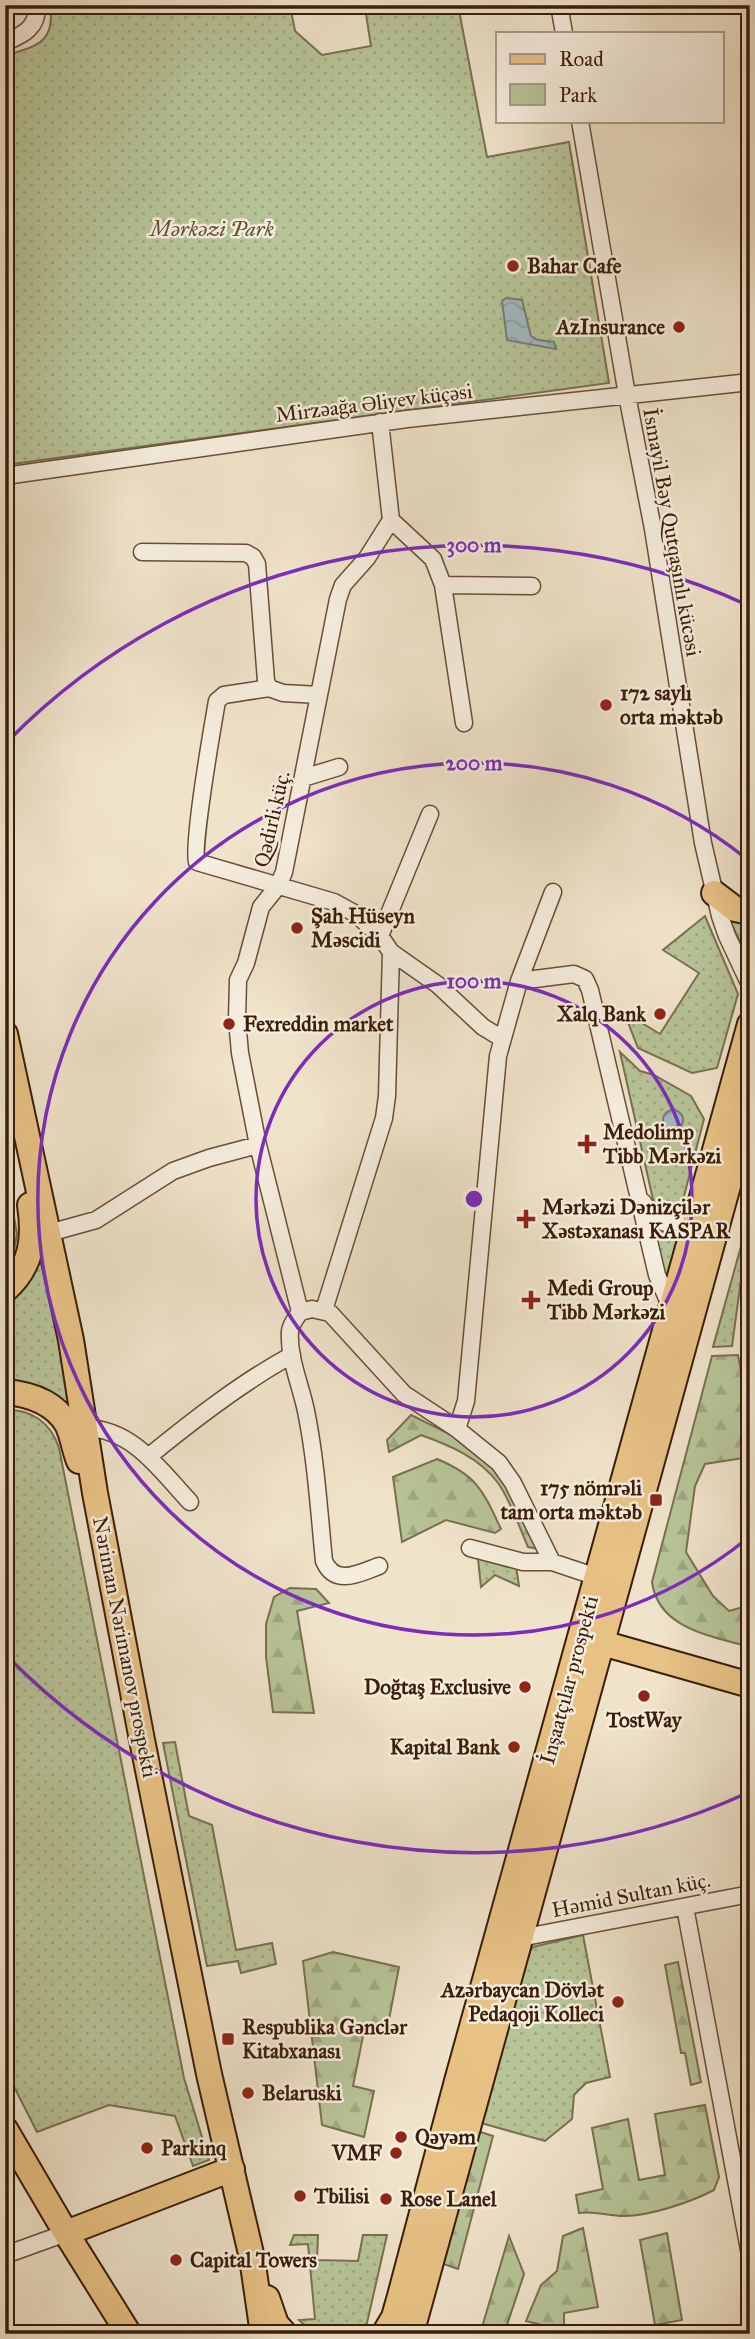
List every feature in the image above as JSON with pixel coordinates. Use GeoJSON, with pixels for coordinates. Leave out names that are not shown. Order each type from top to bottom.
{"type":"FeatureCollection","features":[{"type":"Feature","properties":{"kind":"main road"},"geometry":{"type":"LineString","coordinates":[[714,893],[735,909],[750,912]]}},
{"type":"Feature","properties":{"kind":"main road","name":"İnşaatçılar prospekti"},"geometry":{"type":"LineString","coordinates":[[411,2334],[520,1938],[592,1640],[597,1577],[750,1024]]}},
{"type":"Feature","properties":{"kind":"main road","name":"Nəriman Nərimanov prospekti"},"geometry":{"type":"LineString","coordinates":[[5,1034],[49,1233],[139,1727],[190,1980],[252,2258]]}},
{"type":"Feature","properties":{"kind":"main road"},"geometry":{"type":"LineString","coordinates":[[5,1290],[22,1273],[30,1255],[33,1231],[10,1062]]}},
{"type":"Feature","properties":{"kind":"main road","name":"İnşaatçılar prospekti"},"geometry":{"type":"LineString","coordinates":[[384,2334],[397,2306],[457,2081],[592,1640],[614,1604],[746,1136],[750,1106]]}},
{"type":"Feature","properties":{"kind":"main road"},"geometry":{"type":"LineString","coordinates":[[5,1392],[23,1393],[39,1399],[66,1423],[78,1458],[95,1493]]}},
{"type":"Feature","properties":{"kind":"main road"},"geometry":{"type":"LineString","coordinates":[[614,1604],[597,1577],[625,1563]]}},
{"type":"Feature","properties":{"kind":"main road"},"geometry":{"type":"LineString","coordinates":[[592,1640],[750,1685]]}},
{"type":"Feature","properties":{"kind":"main road"},"geometry":{"type":"LineString","coordinates":[[5,2129],[65,2233],[129,2334]]}},
{"type":"Feature","properties":{"kind":"main road"},"geometry":{"type":"LineString","coordinates":[[65,2233],[232,2169]]}},
{"type":"Feature","properties":{"kind":"main road"},"geometry":{"type":"LineString","coordinates":[[252,2258],[263,2334]]}},
{"type":"Feature","properties":{"kind":"main road"},"geometry":{"type":"LineString","coordinates":[[252,2258],[276,2323],[285,2334]]}},
{"type":"Feature","properties":{"kind":"street"},"geometry":{"type":"LineString","coordinates":[[5,41],[20,36],[34,24],[37,5]]}},
{"type":"Feature","properties":{"kind":"street"},"geometry":{"type":"LineString","coordinates":[[559,5],[564,32]]}},
{"type":"Feature","properties":{"kind":"street","name":"İsmayil Bəy Qutqaşınlı kücəsi"},"geometry":{"type":"LineString","coordinates":[[580,122],[653,529],[694,791],[714,893],[727,936],[750,985]]}},
{"type":"Feature","properties":{"kind":"street","name":"Mirzəağa Əliyev küçəsi"},"geometry":{"type":"LineString","coordinates":[[5,475],[380,422],[750,382]]}},
{"type":"Feature","properties":{"kind":"street"},"geometry":{"type":"LineString","coordinates":[[380,422],[391,520],[433,559],[443,585],[464,723]]}},
{"type":"Feature","properties":{"kind":"street","name":"Qədirli küç."},"geometry":{"type":"LineString","coordinates":[[300,1312],[258,1145],[240,1053],[236,993],[261,907],[278,886],[284,872],[343,585],[368,558],[391,520]]}},
{"type":"Feature","properties":{"kind":"street"},"geometry":{"type":"LineString","coordinates":[[142,552],[246,553],[253,557],[257,564],[266,681],[269,688]]}},
{"type":"Feature","properties":{"kind":"street"},"geometry":{"type":"LineString","coordinates":[[443,585],[532,586]]}},
{"type":"Feature","properties":{"kind":"street"},"geometry":{"type":"LineString","coordinates":[[319,695],[283,693],[269,688],[224,695],[217,701],[195,857],[202,865],[334,902],[356,914],[380,936],[391,952],[438,985],[483,1027],[501,1038]]}},
{"type":"Feature","properties":{"kind":"street"},"geometry":{"type":"LineString","coordinates":[[303,778],[339,768]]}},
{"type":"Feature","properties":{"kind":"street"},"geometry":{"type":"LineString","coordinates":[[380,936],[430,814]]}},
{"type":"Feature","properties":{"kind":"street"},"geometry":{"type":"LineString","coordinates":[[457,1429],[466,1401],[501,1038],[552,892]]}},
{"type":"Feature","properties":{"kind":"street"},"geometry":{"type":"LineString","coordinates":[[324,1310],[384,1118],[391,952]]}},
{"type":"Feature","properties":{"kind":"street"},"geometry":{"type":"LineString","coordinates":[[519,981],[574,974],[585,979],[590,990],[657,1275],[672,1310]]}},
{"type":"Feature","properties":{"kind":"street"},"geometry":{"type":"LineString","coordinates":[[49,1233],[96,1220],[173,1171],[258,1145]]}},
{"type":"Feature","properties":{"kind":"street"},"geometry":{"type":"LineString","coordinates":[[638,1194],[651,1216],[659,1222],[669,1224],[679,1222],[695,1209],[706,1186]]}},
{"type":"Feature","properties":{"kind":"street"},"geometry":{"type":"LineString","coordinates":[[379,1566],[346,1577],[335,1575],[328,1570],[324,1561],[314,1462],[306,1411],[292,1355],[290,1332],[300,1312],[324,1310],[338,1320],[404,1394],[457,1429],[499,1462],[513,1483],[552,1562]]}},
{"type":"Feature","properties":{"kind":"street"},"geometry":{"type":"LineString","coordinates":[[148,1457],[177,1433],[292,1355]]}},
{"type":"Feature","properties":{"kind":"street"},"geometry":{"type":"LineString","coordinates":[[86,1428],[104,1429],[117,1434],[148,1457],[190,1503]]}},
{"type":"Feature","properties":{"kind":"street"},"geometry":{"type":"LineString","coordinates":[[470,1548],[523,1562],[552,1562],[597,1577]]}},
{"type":"Feature","properties":{"kind":"street","name":"Həmid Sultan küç."},"geometry":{"type":"LineString","coordinates":[[520,1938],[750,1894]]}},
{"type":"Feature","properties":{"kind":"street"},"geometry":{"type":"LineString","coordinates":[[685,1906],[750,2255]]}},
{"type":"Feature","properties":{"kind":"street"},"geometry":{"type":"LineString","coordinates":[[5,2255],[65,2233]]}},
{"type":"Feature","properties":{"kind":"green space","name":"Mərkəzi Park"},"geometry":{"type":"Polygon","coordinates":[[[50,5],[290,5],[295,31],[322,55],[371,46],[366,14],[414,5],[458,5],[487,157],[569,142],[609,383],[5,465],[5,56],[34,46],[46,36],[50,28],[50,5]]]}},
{"type":"Feature","properties":{"kind":"green space"},"geometry":{"type":"Polygon","coordinates":[[[727,914],[750,922],[750,963],[727,914]]]}},
{"type":"Feature","properties":{"kind":"green space"},"geometry":{"type":"Polygon","coordinates":[[[705,916],[738,994],[717,1068],[692,1073],[638,1048],[624,1012],[660,1034],[699,973],[663,950],[705,916]]]}},
{"type":"Feature","properties":{"kind":"green space"},"geometry":{"type":"Polygon","coordinates":[[[620,1052],[640,1071],[654,1075],[691,1096],[704,1119],[683,1200],[675,1210],[663,1211],[654,1204],[620,1052]]]}},
{"type":"Feature","properties":{"kind":"green space"},"geometry":{"type":"Polygon","coordinates":[[[5,1166],[17,1234],[14,1251],[5,1265],[5,1166]]]}},
{"type":"Feature","properties":{"kind":"green space"},"geometry":{"type":"Polygon","coordinates":[[[750,1214],[750,1256],[744,1258],[732,1346],[713,1347],[750,1214]]]}},
{"type":"Feature","properties":{"kind":"green space"},"geometry":{"type":"Polygon","coordinates":[[[683,1227],[669,1282],[664,1280],[653,1230],[667,1233],[683,1227]]]}},
{"type":"Feature","properties":{"kind":"green space"},"geometry":{"type":"Polygon","coordinates":[[[43,1245],[76,1415],[45,1389],[27,1383],[5,1383],[5,1306],[31,1280],[43,1245]]]}},
{"type":"Feature","properties":{"kind":"green space"},"geometry":{"type":"Polygon","coordinates":[[[738,1355],[750,1420],[750,1457],[705,1464],[695,1486],[686,1552],[713,1596],[729,1611],[750,1605],[750,1647],[704,1634],[676,1620],[664,1610],[656,1598],[652,1582],[712,1356],[738,1355]]]}},
{"type":"Feature","properties":{"kind":"green space"},"geometry":{"type":"Polygon","coordinates":[[[5,1410],[24,1412],[39,1419],[51,1431],[59,1448],[184,2078],[209,2160],[193,2166],[175,2116],[109,2105],[37,2132],[5,2069],[5,1410]]]}},
{"type":"Feature","properties":{"kind":"green space"},"geometry":{"type":"Polygon","coordinates":[[[411,1415],[472,1445],[500,1471],[539,1549],[528,1547],[503,1490],[491,1474],[473,1459],[421,1435],[389,1452],[387,1440],[411,1415]]]}},
{"type":"Feature","properties":{"kind":"green space"},"geometry":{"type":"Polygon","coordinates":[[[437,1459],[462,1472],[478,1486],[501,1529],[495,1533],[446,1520],[402,1542],[393,1477],[437,1459]]]}},
{"type":"Feature","properties":{"kind":"green space"},"geometry":{"type":"Polygon","coordinates":[[[495,1558],[516,1566],[519,1586],[495,1575],[481,1587],[478,1559],[495,1558]]]}},
{"type":"Feature","properties":{"kind":"green space"},"geometry":{"type":"Polygon","coordinates":[[[290,1588],[316,1589],[329,1603],[297,1611],[314,1713],[273,1712],[266,1657],[266,1624],[274,1597],[290,1588]]]}},
{"type":"Feature","properties":{"kind":"green space"},"geometry":{"type":"Polygon","coordinates":[[[175,1742],[189,1816],[212,1825],[236,1950],[272,1943],[276,1964],[241,1973],[238,1961],[207,1966],[163,1743],[175,1742]]]}},
{"type":"Feature","properties":{"kind":"green space"},"geometry":{"type":"Polygon","coordinates":[[[583,1935],[610,2077],[586,2083],[574,2095],[572,2119],[545,2141],[481,2123],[526,1957],[533,1947],[583,1935]]]}},
{"type":"Feature","properties":{"kind":"green space"},"geometry":{"type":"Polygon","coordinates":[[[333,1952],[399,1967],[387,2030],[365,2026],[353,2086],[374,2091],[364,2137],[322,2125],[303,1961],[333,1952]]]}},
{"type":"Feature","properties":{"kind":"green space"},"geometry":{"type":"Polygon","coordinates":[[[678,1962],[701,2082],[691,2085],[685,2053],[681,2053],[665,1965],[678,1962]]]}},
{"type":"Feature","properties":{"kind":"green space"},"geometry":{"type":"Polygon","coordinates":[[[705,2105],[719,2177],[714,2190],[682,2204],[646,2214],[624,2216],[579,2213],[576,2195],[603,2189],[592,2128],[628,2119],[639,2180],[665,2175],[655,2114],[705,2105]]]}},
{"type":"Feature","properties":{"kind":"green space"},"geometry":{"type":"Polygon","coordinates":[[[477,2131],[493,2136],[458,2269],[438,2262],[477,2131]]]}},
{"type":"Feature","properties":{"kind":"green space"},"geometry":{"type":"Polygon","coordinates":[[[583,2228],[598,2307],[564,2313],[564,2334],[543,2334],[546,2326],[526,2321],[541,2285],[557,2271],[563,2236],[583,2228]]]}},
{"type":"Feature","properties":{"kind":"green space"},"geometry":{"type":"Polygon","coordinates":[[[667,2233],[682,2320],[655,2325],[640,2240],[667,2233]]]}},
{"type":"Feature","properties":{"kind":"green space"},"geometry":{"type":"Polygon","coordinates":[[[294,2235],[318,2235],[317,2260],[358,2261],[363,2235],[387,2235],[367,2323],[356,2334],[318,2333],[299,2320],[315,2319],[308,2244],[290,2245],[294,2235]]]}},
{"type":"Feature","properties":{"kind":"green space"},"geometry":{"type":"Polygon","coordinates":[[[509,2236],[524,2274],[504,2334],[480,2334],[509,2236]]]}},
{"type":"Feature","properties":{"kind":"water"},"geometry":{"type":"Polygon","coordinates":[[[506,298],[522,300],[531,336],[538,340],[554,342],[556,349],[507,340],[502,301],[506,298]]]}},
{"type":"Feature","properties":{"kind":"water"},"geometry":{"type":"Polygon","coordinates":[[[673,1110],[680,1113],[683,1120],[680,1127],[673,1130],[666,1127],[663,1120],[666,1113],[673,1110]]]}},
{"type":"Feature","properties":{"kind":"place","name":"Bahar Cafe"},"geometry":{"type":"Point","coordinates":[513,266]}},
{"type":"Feature","properties":{"kind":"place","name":"AzInsurance"},"geometry":{"type":"Point","coordinates":[679,327]}},
{"type":"Feature","properties":{"kind":"place","name":"172 saylı orta məktəb"},"geometry":{"type":"Point","coordinates":[606,705]}},
{"type":"Feature","properties":{"kind":"place","name":"Şah Hüseyn Məscidi"},"geometry":{"type":"Point","coordinates":[297,928]}},
{"type":"Feature","properties":{"kind":"place","name":"Xalq Bank"},"geometry":{"type":"Point","coordinates":[660,1014]}},
{"type":"Feature","properties":{"kind":"place","name":"Fexreddin market"},"geometry":{"type":"Point","coordinates":[229,1024]}},
{"type":"Feature","properties":{"kind":"place","name":"Medolimp Tibb Mərkəzi"},"geometry":{"type":"Point","coordinates":[587,1144]}},
{"type":"Feature","properties":{"kind":"place","name":"Mərkəzi Dənizçilər Xəstəxanası KASPAR"},"geometry":{"type":"Point","coordinates":[526,1219]}},
{"type":"Feature","properties":{"kind":"place","name":"Medi Group Tibb Mərkəzi"},"geometry":{"type":"Point","coordinates":[531,1300]}},
{"type":"Feature","properties":{"kind":"place","name":"175 nömrəli tam orta məktəb"},"geometry":{"type":"Point","coordinates":[656,1500]}},
{"type":"Feature","properties":{"kind":"place","name":"Doğtaş Exclusive"},"geometry":{"type":"Point","coordinates":[525,1687]}},
{"type":"Feature","properties":{"kind":"place","name":"TostWay"},"geometry":{"type":"Point","coordinates":[644,1696]}},
{"type":"Feature","properties":{"kind":"place","name":"Kapital Bank"},"geometry":{"type":"Point","coordinates":[514,1747]}},
{"type":"Feature","properties":{"kind":"place","name":"Azərbaycan Dövlət Pedaqoji Kolleci"},"geometry":{"type":"Point","coordinates":[618,2002]}},
{"type":"Feature","properties":{"kind":"place","name":"Respublika Gənclər Kitabxanası"},"geometry":{"type":"Point","coordinates":[228,2039]}},
{"type":"Feature","properties":{"kind":"place","name":"Belaruski"},"geometry":{"type":"Point","coordinates":[248,2093]}},
{"type":"Feature","properties":{"kind":"place","name":"Qəyəm"},"geometry":{"type":"Point","coordinates":[401,2137]}},
{"type":"Feature","properties":{"kind":"place","name":"Parkinq"},"geometry":{"type":"Point","coordinates":[147,2148]}},
{"type":"Feature","properties":{"kind":"place","name":"VMF"},"geometry":{"type":"Point","coordinates":[396,2153]}},
{"type":"Feature","properties":{"kind":"place","name":"Tbilisi"},"geometry":{"type":"Point","coordinates":[300,2196]}},
{"type":"Feature","properties":{"kind":"place","name":"Rose Lanel"},"geometry":{"type":"Point","coordinates":[386,2199]}},
{"type":"Feature","properties":{"kind":"place","name":"Capital Towers"},"geometry":{"type":"Point","coordinates":[176,2260]}}]}
